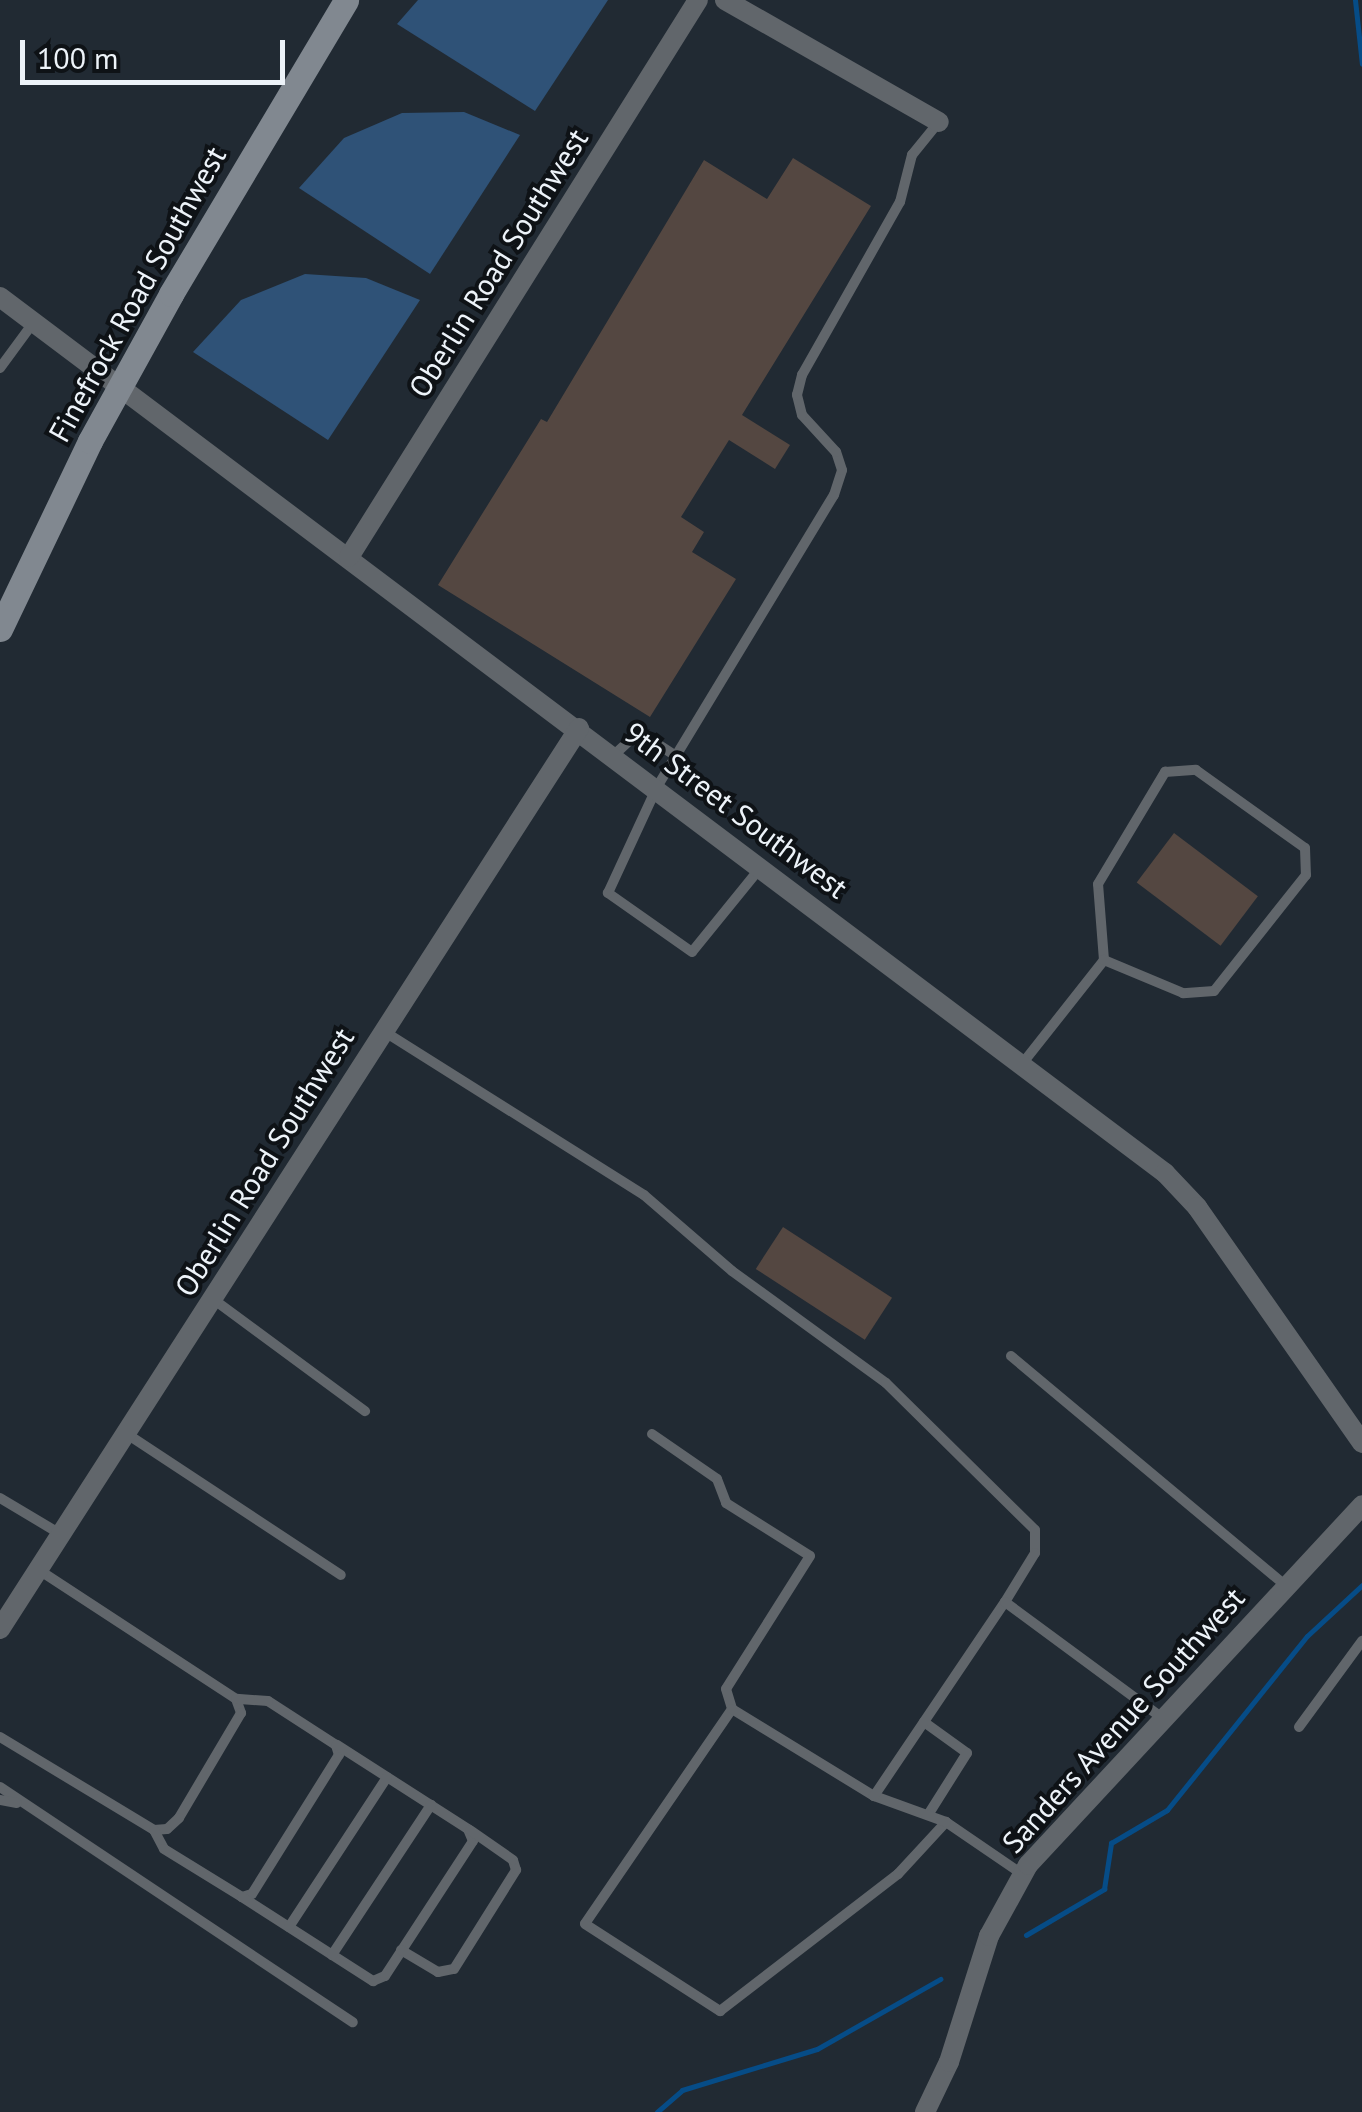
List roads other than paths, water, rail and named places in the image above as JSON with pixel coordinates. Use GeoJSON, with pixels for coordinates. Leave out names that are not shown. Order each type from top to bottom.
{"type":"FeatureCollection","features":[{"type":"Feature","properties":{"kind":"main road","name":"Finefrock Road Southwest"},"geometry":{"type":"LineString","coordinates":[[0,629],[120,387],[346,0]]}},
{"type":"Feature","properties":{"kind":"street","name":"Oberlin Road Southwest"},"geometry":{"type":"LineString","coordinates":[[348,557],[698,0]]}},
{"type":"Feature","properties":{"kind":"street"},"geometry":{"type":"LineString","coordinates":[[726,0],[939,122]]}},
{"type":"Feature","properties":{"kind":"street","name":"9th Street Southwest"},"geometry":{"type":"LineString","coordinates":[[0,297],[579,728],[1182,1188],[1362,1443]]}},
{"type":"Feature","properties":{"kind":"street","name":"Oberlin Road Southwest"},"geometry":{"type":"LineString","coordinates":[[0,1630],[579,728]]}},
{"type":"Feature","properties":{"kind":"street","name":"Sanders Avenue Southwest"},"geometry":{"type":"LineString","coordinates":[[925,2112],[949,2062],[989,1936],[1022,1874],[1161,1718],[1362,1504]]}},
{"type":"Feature","properties":{"kind":"lane"},"geometry":{"type":"LineString","coordinates":[[762,867],[692,952],[614,901],[608,893],[656,787],[834,495],[842,470],[836,452],[802,415],[797,395],[802,374],[900,202],[912,155],[939,122]]}},
{"type":"Feature","properties":{"kind":"lane"},"geometry":{"type":"LineString","coordinates":[[0,368],[33,322]]}},
{"type":"Feature","properties":{"kind":"lane"},"geometry":{"type":"LineString","coordinates":[[614,755],[639,732],[676,756]]}},
{"type":"Feature","properties":{"kind":"lane"},"geometry":{"type":"LineString","coordinates":[[1022,1064],[1104,960],[1098,884],[1165,772],[1196,770],[1304,848],[1306,875],[1214,991],[1183,993],[1104,960]]}},
{"type":"Feature","properties":{"kind":"lane"},"geometry":{"type":"LineString","coordinates":[[383,1031],[644,1195],[732,1271],[886,1383],[1035,1530],[1035,1553],[874,1796]]}},
{"type":"Feature","properties":{"kind":"lane"},"geometry":{"type":"LineString","coordinates":[[213,1299],[364,1410]]}},
{"type":"Feature","properties":{"kind":"lane"},"geometry":{"type":"LineString","coordinates":[[1012,1356],[1286,1586]]}},
{"type":"Feature","properties":{"kind":"lane"},"geometry":{"type":"LineString","coordinates":[[127,1434],[341,1575]]}},
{"type":"Feature","properties":{"kind":"lane"},"geometry":{"type":"LineString","coordinates":[[652,1434],[717,1478],[726,1502],[810,1556],[726,1689],[732,1708],[874,1796],[946,1822],[1022,1874]]}},
{"type":"Feature","properties":{"kind":"lane"},"geometry":{"type":"LineString","coordinates":[[0,1498],[63,1535]]}},
{"type":"Feature","properties":{"kind":"lane"},"geometry":{"type":"LineString","coordinates":[[39,1570],[236,1699],[268,1701],[513,1860],[516,1870],[454,1969],[438,1972],[402,1950]]}},
{"type":"Feature","properties":{"kind":"lane"},"geometry":{"type":"LineString","coordinates":[[1005,1602],[1161,1718]]}},
{"type":"Feature","properties":{"kind":"lane"},"geometry":{"type":"LineString","coordinates":[[1300,1727],[1362,1641]]}},
{"type":"Feature","properties":{"kind":"lane"},"geometry":{"type":"LineString","coordinates":[[154,1830],[167,1830],[178,1818],[241,1713],[236,1699]]}},
{"type":"Feature","properties":{"kind":"lane"},"geometry":{"type":"LineString","coordinates":[[732,1708],[585,1924],[720,2011],[898,1874],[946,1822]]}},
{"type":"Feature","properties":{"kind":"lane"},"geometry":{"type":"LineString","coordinates":[[924,1722],[967,1753],[928,1815]]}},
{"type":"Feature","properties":{"kind":"lane"},"geometry":{"type":"LineString","coordinates":[[0,1737],[154,1830],[164,1849],[372,1981],[402,1950],[473,1841],[468,1828]]}},
{"type":"Feature","properties":{"kind":"lane"},"geometry":{"type":"LineString","coordinates":[[242,1897],[252,1894],[337,1764],[336,1745]]}},
{"type":"Feature","properties":{"kind":"lane"},"geometry":{"type":"LineString","coordinates":[[289,1928],[388,1778]]}},
{"type":"Feature","properties":{"kind":"lane"},"geometry":{"type":"LineString","coordinates":[[0,1787],[17,1802],[354,2022]]}},
{"type":"Feature","properties":{"kind":"lane"},"geometry":{"type":"LineString","coordinates":[[0,1800],[17,1802]]}},
{"type":"Feature","properties":{"kind":"lane"},"geometry":{"type":"LineString","coordinates":[[332,1955],[431,1805]]}},
{"type":"Feature","properties":{"kind":"waterway"},"geometry":{"type":"LineString","coordinates":[[1355,0],[1362,64]]}},
{"type":"Feature","properties":{"kind":"waterway"},"geometry":{"type":"LineString","coordinates":[[1026,1935],[1104,1889],[1111,1843],[1167,1810],[1307,1636],[1362,1585]]}},
{"type":"Feature","properties":{"kind":"waterway"},"geometry":{"type":"LineString","coordinates":[[657,2112],[682,2090],[817,2049],[940,1979]]}}]}
